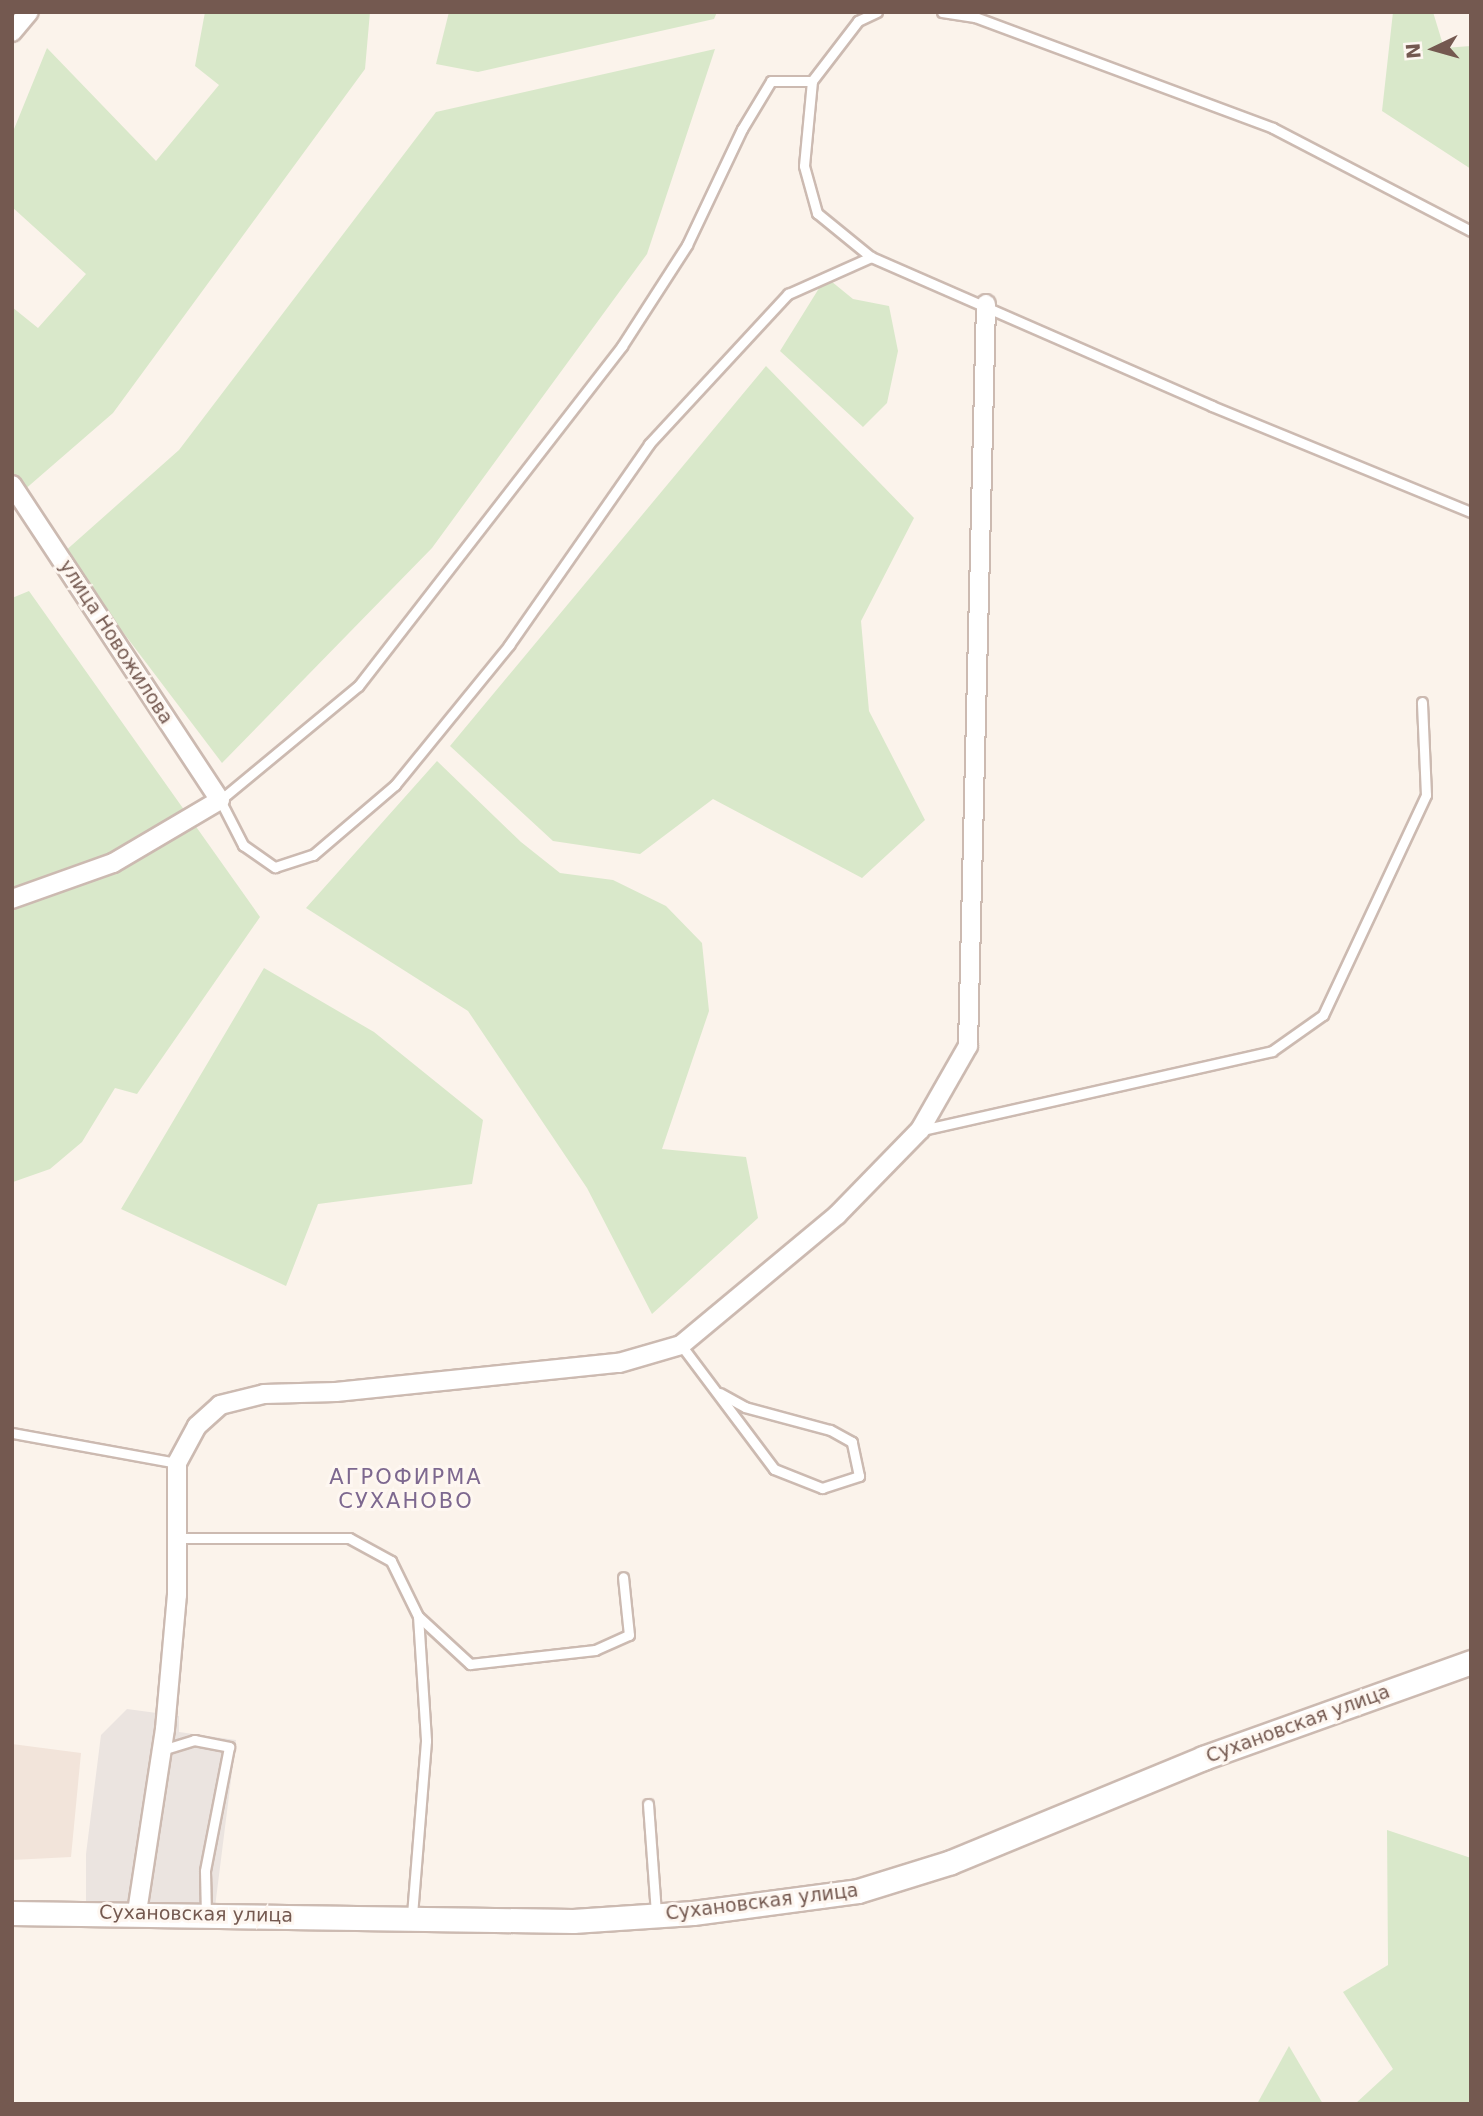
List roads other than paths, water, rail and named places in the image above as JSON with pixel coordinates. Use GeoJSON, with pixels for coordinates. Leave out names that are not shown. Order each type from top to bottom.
{"type":"FeatureCollection","features":[{"type":"Feature","properties":{"kind":"street"},"geometry":{"type":"LineString","coordinates":[[12,32],[29,12]]}},
{"type":"Feature","properties":{"kind":"street"},"geometry":{"type":"LineString","coordinates":[[137,1912],[162,1750],[177,1595],[177,1463],[197,1426],[220,1405],[264,1394],[336,1392],[619,1363],[681,1345],[837,1215],[920,1130],[968,1046],[986,304]]}},
{"type":"Feature","properties":{"kind":"street","name":"улица Новожилова"},"geometry":{"type":"LineString","coordinates":[[12,485],[220,800]]}},
{"type":"Feature","properties":{"kind":"street"},"geometry":{"type":"LineString","coordinates":[[12,899],[113,863],[220,800]]}},
{"type":"Feature","properties":{"kind":"street","name":"Сухановская улица"},"geometry":{"type":"LineString","coordinates":[[12,1913],[137,1912],[412,1920],[573,1921],[656,1916],[858,1891],[951,1861],[1203,1758],[1471,1662]]}},
{"type":"Feature","properties":{"kind":"lane"},"geometry":{"type":"LineString","coordinates":[[877,12],[858,21],[812,81],[804,166],[817,213],[871,257],[986,304],[1212,406],[1471,512]]}},
{"type":"Feature","properties":{"kind":"lane"},"geometry":{"type":"LineString","coordinates":[[942,12],[975,17],[1273,128],[1471,231]]}},
{"type":"Feature","properties":{"kind":"lane"},"geometry":{"type":"LineString","coordinates":[[812,81],[771,82],[742,129],[687,245],[622,346],[358,686],[220,800],[243,845],[275,867],[313,855],[395,785],[509,645],[649,444],[788,294],[871,257]]}},
{"type":"Feature","properties":{"kind":"lane"},"geometry":{"type":"LineString","coordinates":[[920,1130],[1272,1051],[1324,1015],[1426,795],[1422,702]]}},
{"type":"Feature","properties":{"kind":"lane"},"geometry":{"type":"LineString","coordinates":[[681,1345],[720,1393],[774,1469],[822,1488],[859,1476],[852,1442],[830,1430],[745,1407],[720,1393]]}},
{"type":"Feature","properties":{"kind":"lane"},"geometry":{"type":"LineString","coordinates":[[12,1433],[177,1463]]}},
{"type":"Feature","properties":{"kind":"lane"},"geometry":{"type":"LineString","coordinates":[[177,1538],[349,1538],[391,1561],[418,1616],[470,1664],[595,1650],[629,1634],[624,1577]]}},
{"type":"Feature","properties":{"kind":"lane"},"geometry":{"type":"LineString","coordinates":[[412,1920],[426,1741],[418,1616]]}},
{"type":"Feature","properties":{"kind":"lane"},"geometry":{"type":"LineString","coordinates":[[162,1750],[194,1740],[229,1747],[205,1871],[206,1914]]}},
{"type":"Feature","properties":{"kind":"lane"},"geometry":{"type":"LineString","coordinates":[[648,1804],[656,1916]]}},
{"type":"Feature","properties":{"kind":"district","name":"АГРОФИРМА СУХАНОВО"},"geometry":{"type":"Point","coordinates":[406,1489]}}]}
